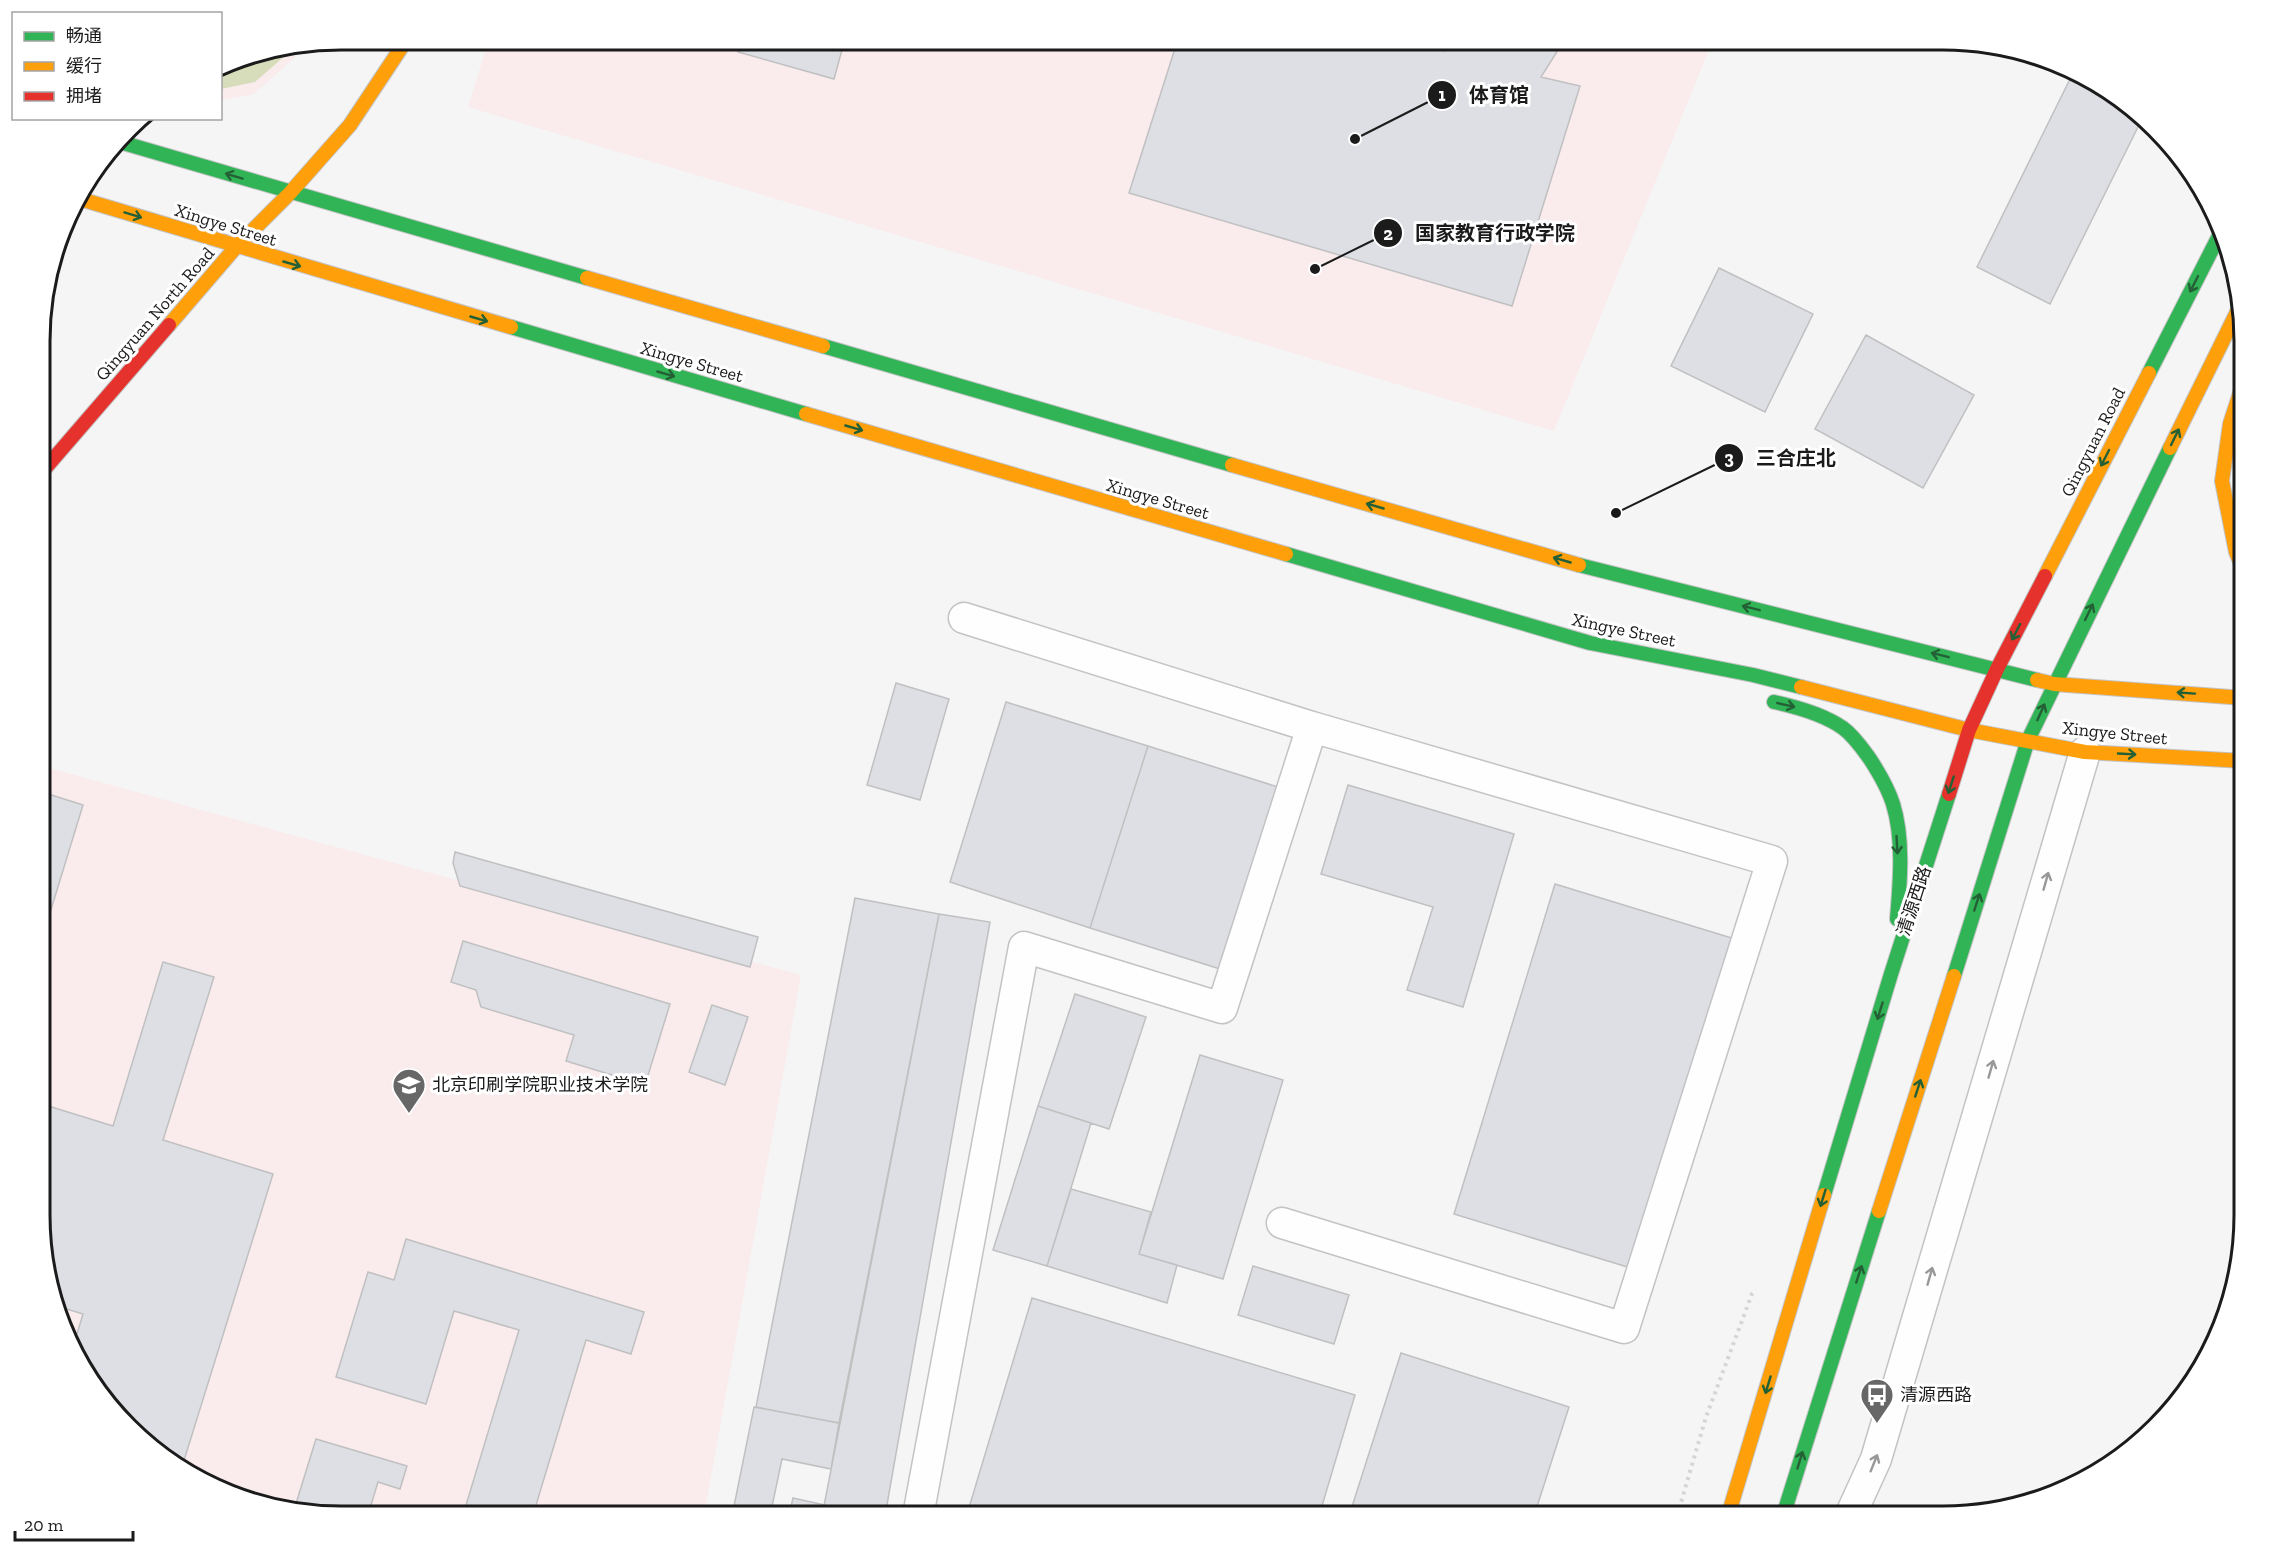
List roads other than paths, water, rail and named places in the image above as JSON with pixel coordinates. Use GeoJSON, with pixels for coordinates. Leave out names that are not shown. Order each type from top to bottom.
{"type":"FeatureCollection","features":[{"type":"Feature","properties":{"kind":"main road","name":"Qingyuan North Road"},"geometry":{"type":"LineString","coordinates":[[50,463],[236,247],[290,193],[350,124],[400,50]]}},
{"type":"Feature","properties":{"kind":"main road"},"geometry":{"type":"LineString","coordinates":[[127,144],[1589,568],[2054,684],[2234,697]]}},
{"type":"Feature","properties":{"kind":"main road","name":"Xingye Street"},"geometry":{"type":"LineString","coordinates":[[86,201],[236,247],[1590,644],[1753,675],[1969,730],[2085,752],[2234,760]]}},
{"type":"Feature","properties":{"kind":"main road","name":"Qingyuan Road"},"geometry":{"type":"LineString","coordinates":[[1997,669],[2216,240]]}},
{"type":"Feature","properties":{"kind":"main road"},"geometry":{"type":"LineString","coordinates":[[1786,1506],[2028,740],[2234,319]]}},
{"type":"Feature","properties":{"kind":"main road"},"geometry":{"type":"LineString","coordinates":[[2234,412],[2230,424],[2222,481],[2234,542]]}},
{"type":"Feature","properties":{"kind":"main road"},"geometry":{"type":"LineString","coordinates":[[1590,644],[1664,672]]}},
{"type":"Feature","properties":{"kind":"main road","name":"清源西路"},"geometry":{"type":"LineString","coordinates":[[1731,1506],[1891,974],[1969,730],[1997,669]]}},
{"type":"Feature","properties":{"kind":"main road"},"geometry":{"type":"LineString","coordinates":[[1760,699],[1803,709],[1844,729],[1873,763],[1895,811],[1899,894],[1891,974]]}},
{"type":"Feature","properties":{"kind":"street"},"geometry":{"type":"LineString","coordinates":[[964,618],[1312,727],[1772,861],[1624,1328],[1282,1223]]}},
{"type":"Feature","properties":{"kind":"street"},"geometry":{"type":"LineString","coordinates":[[920,1506],[1024,947],[1222,1008],[1312,727]]}},
{"type":"Feature","properties":{"kind":"street"},"geometry":{"type":"LineString","coordinates":[[1855,1506],[1876,1459],[2085,752]]}},
{"type":"Feature","properties":{"kind":"place","name":"体育馆"},"geometry":{"type":"Point","coordinates":[1355,139]}},
{"type":"Feature","properties":{"kind":"place","name":"国家教育行政学院"},"geometry":{"type":"Point","coordinates":[1315,269]}},
{"type":"Feature","properties":{"kind":"place","name":"三合庄北"},"geometry":{"type":"Point","coordinates":[1616,513]}},
{"type":"Feature","properties":{"kind":"place","name":"北京印刷学院职业技术学院"},"geometry":{"type":"Point","coordinates":[409,1114]}},
{"type":"Feature","properties":{"kind":"place","name":"清源西路"},"geometry":{"type":"Point","coordinates":[1877,1424]}}]}
